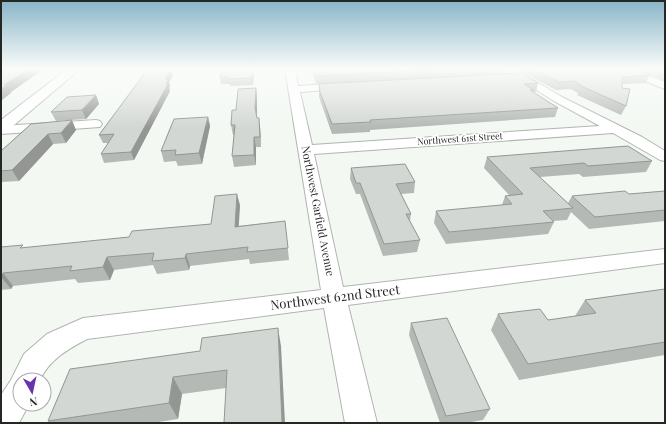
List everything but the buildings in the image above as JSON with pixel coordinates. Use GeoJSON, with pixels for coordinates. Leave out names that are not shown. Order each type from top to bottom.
{"type":"FeatureCollection","features":[{"type":"Feature","properties":{"kind":"street"},"geometry":{"type":"LineString","coordinates":[[1,129],[50,89]]}},
{"type":"Feature","properties":{"kind":"street","name":"Northwest Garfield Avenue"},"geometry":{"type":"LineString","coordinates":[[294,89],[334,297],[361,423]]}},
{"type":"Feature","properties":{"kind":"street"},"geometry":{"type":"LineString","coordinates":[[539,89],[613,129],[637,140],[665,157]]}},
{"type":"Feature","properties":{"kind":"street"},"geometry":{"type":"LineString","coordinates":[[1,129],[96,124]]}},
{"type":"Feature","properties":{"kind":"street","name":"Northwest 61st Street"},"geometry":{"type":"LineString","coordinates":[[306,150],[613,129]]}},
{"type":"Feature","properties":{"kind":"street","name":"Northwest 62nd Street"},"geometry":{"type":"LineString","coordinates":[[29,372],[34,363],[56,342],[83,329],[665,256]]}},
{"type":"Feature","properties":{"kind":"street"},"geometry":{"type":"LineString","coordinates":[[2,423],[12,405]]}}]}
